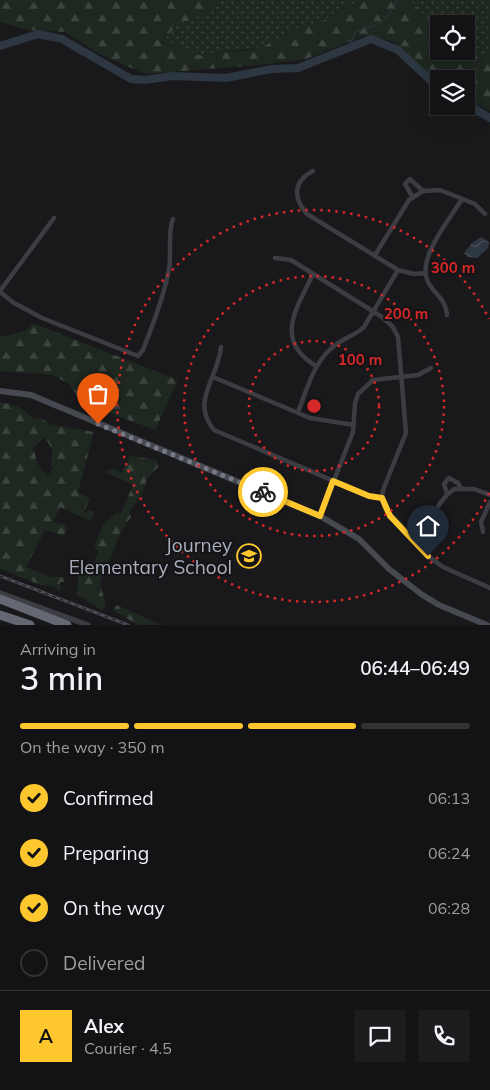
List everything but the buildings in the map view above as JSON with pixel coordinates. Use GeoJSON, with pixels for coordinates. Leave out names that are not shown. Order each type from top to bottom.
{"type":"FeatureCollection","features":[{"type":"Feature","properties":{"kind":"highway"},"geometry":{"type":"LineString","coordinates":[[0,599],[68,625]]}},
{"type":"Feature","properties":{"kind":"highway"},"geometry":{"type":"LineString","coordinates":[[0,616],[30,625]]}},
{"type":"Feature","properties":{"kind":"main road"},"geometry":{"type":"LineString","coordinates":[[0,391],[31,395],[320,516],[359,539],[388,569],[421,594],[438,605],[487,625]]}},
{"type":"Feature","properties":{"kind":"street"},"geometry":{"type":"LineString","coordinates":[[314,171],[301,177],[298,183],[300,206],[306,214],[398,270],[414,274],[425,273]]}},
{"type":"Feature","properties":{"kind":"street"},"geometry":{"type":"LineString","coordinates":[[412,196],[405,184],[410,179],[423,191]]}},
{"type":"Feature","properties":{"kind":"street"},"geometry":{"type":"LineString","coordinates":[[374,255],[412,196],[423,191],[440,190],[475,204],[485,214]]}},
{"type":"Feature","properties":{"kind":"street"},"geometry":{"type":"LineString","coordinates":[[447,315],[444,300],[431,286],[425,273],[427,257],[462,199]]}},
{"type":"Feature","properties":{"kind":"street"},"geometry":{"type":"LineString","coordinates":[[54,218],[0,291],[14,303],[42,318],[134,355],[141,354],[168,274],[170,227],[173,219]]}},
{"type":"Feature","properties":{"kind":"street"},"geometry":{"type":"LineString","coordinates":[[276,258],[291,260],[374,311],[393,327],[398,337],[406,433],[382,498],[390,516],[414,542],[443,568],[490,588]]}},
{"type":"Feature","properties":{"kind":"street"},"geometry":{"type":"LineString","coordinates":[[298,412],[316,366],[338,343],[359,332],[374,311],[398,270]]}},
{"type":"Feature","properties":{"kind":"street"},"geometry":{"type":"LineString","coordinates":[[312,274],[294,315],[291,334],[293,344],[298,352],[316,366]]}},
{"type":"Feature","properties":{"kind":"street"},"geometry":{"type":"LineString","coordinates":[[221,346],[220,359],[203,402],[208,422],[214,430],[369,496],[382,498]]}},
{"type":"Feature","properties":{"kind":"street"},"geometry":{"type":"LineString","coordinates":[[320,516],[354,425],[355,403],[365,386],[373,380],[418,375],[430,368]]}},
{"type":"Feature","properties":{"kind":"street"},"geometry":{"type":"LineString","coordinates":[[213,378],[324,422],[354,425]]}},
{"type":"Feature","properties":{"kind":"street"},"geometry":{"type":"LineString","coordinates":[[447,494],[444,484],[449,478],[458,483],[461,488]]}},
{"type":"Feature","properties":{"kind":"street"},"geometry":{"type":"LineString","coordinates":[[414,542],[428,528],[440,502],[454,488],[474,489],[490,495]]}},
{"type":"Feature","properties":{"kind":"street"},"geometry":{"type":"LineString","coordinates":[[483,532],[481,522],[490,502]]}},
{"type":"Feature","properties":{"kind":"street"},"geometry":{"type":"LineString","coordinates":[[0,593],[88,625]]}},
{"type":"Feature","properties":{"kind":"green space"},"geometry":{"type":"Polygon","coordinates":[[[0,0],[221,0],[203,14],[177,25],[164,39],[198,55],[262,47],[294,30],[325,20],[349,5],[368,0],[413,0],[412,3],[430,21],[430,60],[475,60],[475,52],[490,59],[490,111],[475,104],[475,70],[430,70],[430,76],[424,72],[405,50],[392,41],[364,36],[306,59],[260,65],[145,74],[99,54],[65,32],[28,30],[0,22],[0,0]]]}},
{"type":"Feature","properties":{"kind":"green space"},"geometry":{"type":"Polygon","coordinates":[[[221,0],[368,0],[349,5],[325,20],[294,30],[262,47],[198,55],[164,40],[177,25],[203,14],[221,0]]]}},
{"type":"Feature","properties":{"kind":"green space"},"geometry":{"type":"Polygon","coordinates":[[[397,0],[490,0],[490,59],[475,52],[475,15],[430,15],[430,21],[412,3],[397,0]]]}},
{"type":"Feature","properties":{"kind":"green space"},"geometry":{"type":"Polygon","coordinates":[[[33,323],[178,380],[155,430],[81,402],[69,384],[53,375],[0,371],[0,337],[25,331],[33,323]]]}},
{"type":"Feature","properties":{"kind":"green space"},"geometry":{"type":"Polygon","coordinates":[[[0,402],[17,406],[25,410],[31,417],[45,420],[49,424],[94,432],[78,492],[90,498],[84,513],[90,510],[95,512],[90,521],[60,507],[53,522],[64,524],[67,527],[64,536],[45,530],[26,567],[53,578],[57,576],[65,578],[64,582],[60,582],[61,592],[53,586],[41,585],[0,569],[0,402]],[[45,437],[32,449],[37,463],[47,476],[53,469],[51,466],[52,450],[45,437]]]}},
{"type":"Feature","properties":{"kind":"green space"},"geometry":{"type":"Polygon","coordinates":[[[130,456],[157,460],[158,467],[147,479],[143,493],[129,511],[131,517],[122,530],[100,582],[106,607],[101,610],[77,594],[79,564],[90,570],[99,551],[94,548],[103,525],[116,513],[121,513],[133,485],[105,472],[114,468],[122,473],[130,456]]]}},
{"type":"Feature","properties":{"kind":"green space"},"geometry":{"type":"Polygon","coordinates":[[[117,605],[161,625],[138,625],[113,610],[117,605]]]}},
{"type":"Feature","properties":{"kind":"water"},"geometry":{"type":"Polygon","coordinates":[[[481,237],[489,242],[488,248],[477,258],[468,257],[464,253],[472,243],[481,237]]]}},
{"type":"Feature","properties":{"kind":"waterway"},"geometry":{"type":"LineString","coordinates":[[349,49],[355,32],[371,27],[385,19],[397,0]]}},
{"type":"Feature","properties":{"kind":"waterway"},"geometry":{"type":"LineString","coordinates":[[0,46],[38,34],[62,39],[131,79],[145,80],[172,76],[226,78],[272,69],[298,68],[371,39],[398,50],[430,80]]}},
{"type":"Feature","properties":{"kind":"waterway"},"geometry":{"type":"LineString","coordinates":[[475,109],[490,118]]}},
{"type":"Feature","properties":{"kind":"railway"},"geometry":{"type":"LineString","coordinates":[[0,576],[128,625]]}},
{"type":"Feature","properties":{"kind":"way so far"},"geometry":{"type":"LineString","coordinates":[[98,424],[263,492]]}},
{"type":"Feature","properties":{"kind":"place","name":"Journey Elementary School"},"geometry":{"type":"Point","coordinates":[249,556]}},
{"type":"Feature","properties":{"kind":"route"},"geometry":{"type":"LineString","coordinates":[[263,492],[320,516],[333,481],[369,496],[382,498],[390,516],[428,556]]}}]}
